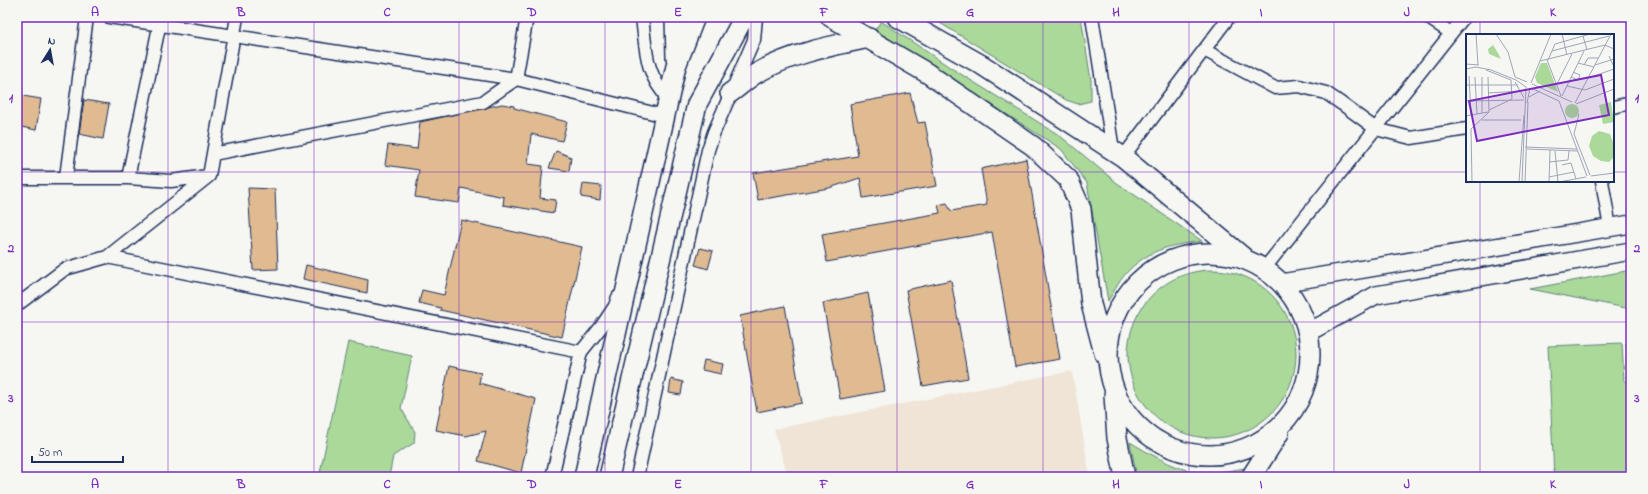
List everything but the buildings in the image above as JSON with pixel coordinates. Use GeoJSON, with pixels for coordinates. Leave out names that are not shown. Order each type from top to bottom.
{"type":"FeatureCollection","features":[{"type":"Feature","properties":{"kind":"main road"},"geometry":{"type":"LineString","coordinates":[[675,17],[676,66]]}},
{"type":"Feature","properties":{"kind":"main road"},"geometry":{"type":"LineString","coordinates":[[584,477],[676,66],[695,17]]}},
{"type":"Feature","properties":{"kind":"main road"},"geometry":{"type":"LineString","coordinates":[[609,477],[698,104],[744,17]]}},
{"type":"Feature","properties":{"kind":"main road"},"geometry":{"type":"LineString","coordinates":[[831,17],[856,23],[869,38],[926,73],[1033,146],[1068,179],[1080,210],[1091,304],[1113,385],[1132,420],[1147,434],[1164,444],[1189,453],[1202,455],[1222,454],[1242,450],[1260,442],[1290,416]]}},
{"type":"Feature","properties":{"kind":"main road"},"geometry":{"type":"LineString","coordinates":[[897,17],[982,65],[1118,154],[1246,259],[1264,269],[1281,283],[1294,298],[1303,314],[1309,332],[1311,354],[1309,376],[1302,397],[1251,477]]}},
{"type":"Feature","properties":{"kind":"main road"},"geometry":{"type":"LineString","coordinates":[[730,94],[756,73],[786,58],[838,44],[869,38]]}},
{"type":"Feature","properties":{"kind":"main road"},"geometry":{"type":"LineString","coordinates":[[1281,283],[1631,224]]}},
{"type":"Feature","properties":{"kind":"main road"},"geometry":{"type":"LineString","coordinates":[[1309,332],[1376,296],[1631,250]]}},
{"type":"Feature","properties":{"kind":"main road"},"geometry":{"type":"LineString","coordinates":[[1125,477],[1117,438],[1113,385],[1108,361],[1110,335],[1117,311],[1131,290],[1149,272],[1171,260],[1196,254],[1221,253],[1246,259]]}},
{"type":"Feature","properties":{"kind":"street"},"geometry":{"type":"LineString","coordinates":[[66,177],[87,17]]}},
{"type":"Feature","properties":{"kind":"street"},"geometry":{"type":"LineString","coordinates":[[109,17],[160,21],[233,36],[516,79],[667,107]]}},
{"type":"Feature","properties":{"kind":"street"},"geometry":{"type":"LineString","coordinates":[[17,304],[65,269],[107,256],[209,176],[237,17]]}},
{"type":"Feature","properties":{"kind":"street"},"geometry":{"type":"LineString","coordinates":[[213,154],[483,102],[516,79],[527,17]]}},
{"type":"Feature","properties":{"kind":"street"},"geometry":{"type":"LineString","coordinates":[[642,17],[650,72],[667,107]]}},
{"type":"Feature","properties":{"kind":"street"},"geometry":{"type":"LineString","coordinates":[[637,477],[708,150],[714,132],[754,40],[756,17]]}},
{"type":"Feature","properties":{"kind":"street"},"geometry":{"type":"LineString","coordinates":[[1092,17],[1118,154]]}},
{"type":"Feature","properties":{"kind":"street"},"geometry":{"type":"LineString","coordinates":[[1118,154],[1204,50],[1229,17]]}},
{"type":"Feature","properties":{"kind":"street"},"geometry":{"type":"LineString","coordinates":[[1427,17],[1452,33]]}},
{"type":"Feature","properties":{"kind":"street"},"geometry":{"type":"LineString","coordinates":[[1264,269],[1464,17]]}},
{"type":"Feature","properties":{"kind":"street"},"geometry":{"type":"LineString","coordinates":[[128,178],[160,21]]}},
{"type":"Feature","properties":{"kind":"street"},"geometry":{"type":"LineString","coordinates":[[1204,50],[1275,88],[1299,86],[1326,93],[1376,129],[1411,138],[1466,130]]}},
{"type":"Feature","properties":{"kind":"street"},"geometry":{"type":"LineString","coordinates":[[1614,107],[1631,103]]}},
{"type":"Feature","properties":{"kind":"street"},"geometry":{"type":"LineString","coordinates":[[17,178],[128,178],[171,181],[209,176]]}},
{"type":"Feature","properties":{"kind":"street"},"geometry":{"type":"LineString","coordinates":[[1602,182],[1610,228]]}},
{"type":"Feature","properties":{"kind":"street"},"geometry":{"type":"LineString","coordinates":[[552,477],[581,352],[601,327],[615,306],[638,239]]}},
{"type":"Feature","properties":{"kind":"street"},"geometry":{"type":"LineString","coordinates":[[107,256],[581,352]]}},
{"type":"Feature","properties":{"kind":"shaded area"},"geometry":{"type":"Polygon","coordinates":[[[1072,371],[1090,477],[788,477],[774,429],[1072,371]]]}},
{"type":"Feature","properties":{"kind":"green space"},"geometry":{"type":"Polygon","coordinates":[[[930,17],[1081,17],[1091,80],[1091,101],[1078,104],[1066,100],[930,17]]]}},
{"type":"Feature","properties":{"kind":"green space"},"geometry":{"type":"Polygon","coordinates":[[[881,21],[951,68],[1059,135],[1117,183],[1202,241],[1172,246],[1154,252],[1146,257],[1126,273],[1108,301],[1087,183],[1061,149],[875,30],[881,21]]]}},
{"type":"Feature","properties":{"kind":"green space"},"geometry":{"type":"Polygon","coordinates":[[[1204,270],[1220,270],[1244,276],[1259,284],[1272,294],[1282,307],[1290,322],[1295,338],[1295,370],[1290,386],[1282,401],[1272,414],[1259,424],[1236,435],[1220,438],[1204,438],[1188,435],[1172,428],[1158,419],[1147,408],[1138,394],[1131,378],[1128,362],[1128,346],[1131,330],[1138,314],[1147,300],[1158,289],[1172,280],[1188,273],[1204,270]]]}},
{"type":"Feature","properties":{"kind":"green space"},"geometry":{"type":"Polygon","coordinates":[[[1631,270],[1631,309],[1530,289],[1631,270]]]}},
{"type":"Feature","properties":{"kind":"green space"},"geometry":{"type":"Polygon","coordinates":[[[348,342],[412,356],[401,408],[415,432],[414,443],[393,456],[389,477],[319,477],[348,342]]]}},
{"type":"Feature","properties":{"kind":"green space"},"geometry":{"type":"Polygon","coordinates":[[[1622,343],[1624,381],[1628,381],[1626,343],[1631,343],[1631,477],[1554,477],[1548,346],[1622,343]]]}},
{"type":"Feature","properties":{"kind":"green space"},"geometry":{"type":"Polygon","coordinates":[[[1130,442],[1177,467],[1192,471],[1229,471],[1251,467],[1244,477],[1137,477],[1130,442]]]}}]}
